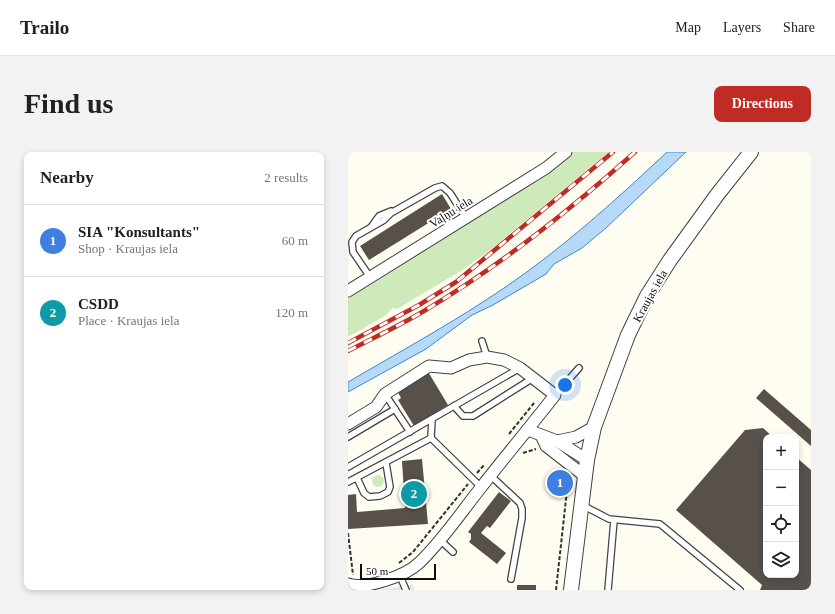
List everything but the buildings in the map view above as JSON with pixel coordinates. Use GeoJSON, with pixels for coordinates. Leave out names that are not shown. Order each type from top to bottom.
{"type":"FeatureCollection","features":[{"type":"Feature","properties":{"kind":"street","name":"Vaļņu iela"},"geometry":{"type":"LineString","coordinates":[[348,291],[546,168],[566,152]]}},
{"type":"Feature","properties":{"kind":"street","name":"Kraujas iela"},"geometry":{"type":"LineString","coordinates":[[571,590],[588,460],[594,427],[623,349],[648,296],[693,228],[751,152]]}},
{"type":"Feature","properties":{"kind":"street"},"geometry":{"type":"LineString","coordinates":[[348,424],[376,407],[385,394],[429,366],[451,368],[469,360],[487,357],[504,360],[520,368],[555,395],[440,540],[419,564],[394,580],[370,588],[352,587],[348,584]]}},
{"type":"Feature","properties":{"kind":"street"},"geometry":{"type":"LineString","coordinates":[[557,441],[576,437],[594,427]]}},
{"type":"Feature","properties":{"kind":"street"},"geometry":{"type":"LineString","coordinates":[[528,430],[542,434],[557,441],[588,460]]}},
{"type":"Feature","properties":{"kind":"street"},"geometry":{"type":"LineString","coordinates":[[542,434],[546,446],[586,477]]}},
{"type":"Feature","properties":{"kind":"lane"},"geometry":{"type":"LineString","coordinates":[[370,277],[352,247],[352,242],[356,236],[371,227],[380,216],[395,210],[435,188],[442,186],[450,192],[466,218]]}},
{"type":"Feature","properties":{"kind":"lane"},"geometry":{"type":"LineString","coordinates":[[482,342],[487,357]]}},
{"type":"Feature","properties":{"kind":"lane"},"geometry":{"type":"LineString","coordinates":[[348,467],[520,368]]}},
{"type":"Feature","properties":{"kind":"lane"},"geometry":{"type":"LineString","coordinates":[[555,395],[580,368]]}},
{"type":"Feature","properties":{"kind":"lane"},"geometry":{"type":"LineString","coordinates":[[454,406],[463,416],[473,416],[533,378]]}},
{"type":"Feature","properties":{"kind":"lane"},"geometry":{"type":"LineString","coordinates":[[385,394],[410,432]]}},
{"type":"Feature","properties":{"kind":"lane"},"geometry":{"type":"LineString","coordinates":[[348,437],[394,409]]}},
{"type":"Feature","properties":{"kind":"lane"},"geometry":{"type":"LineString","coordinates":[[432,419],[431,438],[481,487]]}},
{"type":"Feature","properties":{"kind":"lane"},"geometry":{"type":"LineString","coordinates":[[348,482],[431,438]]}},
{"type":"Feature","properties":{"kind":"lane"},"geometry":{"type":"LineString","coordinates":[[357,478],[364,493],[369,496],[380,496],[388,492],[390,487],[386,463]]}},
{"type":"Feature","properties":{"kind":"lane"},"geometry":{"type":"LineString","coordinates":[[490,476],[520,503],[522,509],[522,518],[511,579]]}},
{"type":"Feature","properties":{"kind":"lane"},"geometry":{"type":"LineString","coordinates":[[582,505],[614,520],[660,524],[740,590]]}},
{"type":"Feature","properties":{"kind":"lane"},"geometry":{"type":"LineString","coordinates":[[608,590],[614,520]]}},
{"type":"Feature","properties":{"kind":"lane"},"geometry":{"type":"LineString","coordinates":[[440,540],[453,552]]}},
{"type":"Feature","properties":{"kind":"lane"},"geometry":{"type":"LineString","coordinates":[[400,576],[406,590]]}},
{"type":"Feature","properties":{"kind":"path"},"geometry":{"type":"LineString","coordinates":[[539,449],[523,453],[505,440],[546,388]]}},
{"type":"Feature","properties":{"kind":"path"},"geometry":{"type":"LineString","coordinates":[[393,566],[413,552],[485,463]]}},
{"type":"Feature","properties":{"kind":"path"},"geometry":{"type":"LineString","coordinates":[[556,590],[568,481],[566,472]]}},
{"type":"Feature","properties":{"kind":"path"},"geometry":{"type":"LineString","coordinates":[[348,533],[351,570],[353,576],[359,579]]}},
{"type":"Feature","properties":{"kind":"shaded area"},"geometry":{"type":"Polygon","coordinates":[[[413,584],[414,590],[378,590],[413,584]]]}},
{"type":"Feature","properties":{"kind":"green space"},"geometry":{"type":"Polygon","coordinates":[[[574,152],[609,152],[489,251],[461,271],[397,309],[393,308],[385,316],[348,337],[348,298],[549,172],[574,152]]]}},
{"type":"Feature","properties":{"kind":"green space"},"geometry":{"type":"Polygon","coordinates":[[[380,475],[383,476],[383,486],[376,487],[373,486],[372,479],[373,476],[380,475]]]}},
{"type":"Feature","properties":{"kind":"water"},"geometry":{"type":"Polygon","coordinates":[[[667,152],[686,152],[607,227],[582,248],[554,264],[546,274],[493,305],[472,315],[426,349],[348,392],[348,382],[428,336],[528,271],[590,222],[667,152]]]}},
{"type":"Feature","properties":{"kind":"railway"},"geometry":{"type":"LineString","coordinates":[[348,343],[419,305],[456,282],[613,152]]}},
{"type":"Feature","properties":{"kind":"railway"},"geometry":{"type":"LineString","coordinates":[[348,351],[396,327],[452,294],[480,275],[533,237],[635,152]]}},
{"type":"Feature","properties":{"kind":"place","name":"SIA \"Konsultants\""},"geometry":{"type":"Point","coordinates":[560,483]}},
{"type":"Feature","properties":{"kind":"place","name":"CSDD"},"geometry":{"type":"Point","coordinates":[414,494]}}]}
